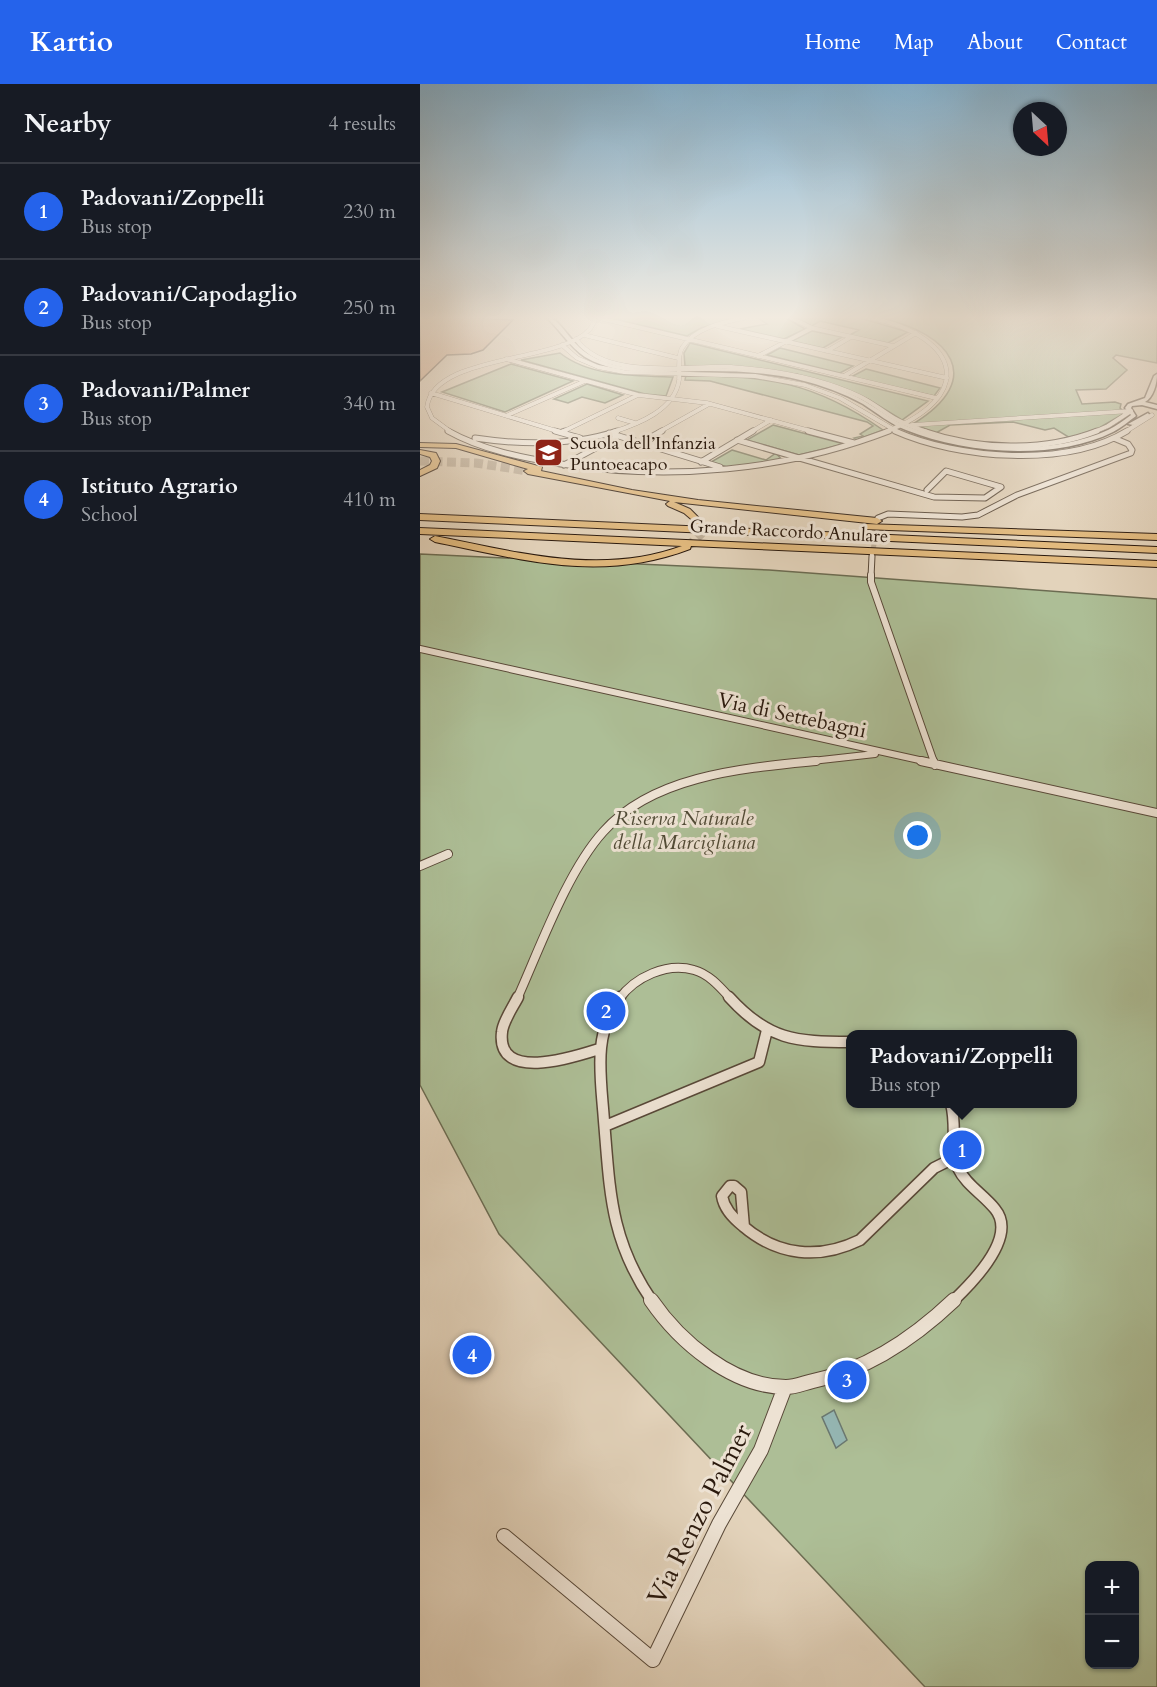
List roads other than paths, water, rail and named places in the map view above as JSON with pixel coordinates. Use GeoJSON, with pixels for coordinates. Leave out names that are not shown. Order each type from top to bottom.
{"type":"FeatureCollection","features":[{"type":"Feature","properties":{"kind":"highway"},"geometry":{"type":"LineString","coordinates":[[420,445],[456,446],[513,463],[639,490],[754,509]]}},
{"type":"Feature","properties":{"kind":"highway"},"geometry":{"type":"LineString","coordinates":[[420,452],[433,455],[436,461],[434,466],[420,473]]}},
{"type":"Feature","properties":{"kind":"highway"},"geometry":{"type":"LineString","coordinates":[[528,471],[654,496],[754,509],[985,530]]}},
{"type":"Feature","properties":{"kind":"highway"},"geometry":{"type":"LineString","coordinates":[[585,483],[675,505],[691,513],[698,522]]}},
{"type":"Feature","properties":{"kind":"highway","name":"Grande Raccordo Anulare"},"geometry":{"type":"LineString","coordinates":[[420,517],[1157,550]]}},
{"type":"Feature","properties":{"kind":"highway"},"geometry":{"type":"LineString","coordinates":[[538,523],[594,521],[749,527],[985,530],[1157,537]]}},
{"type":"Feature","properties":{"kind":"highway","name":"Grande Raccordo Anulare"},"geometry":{"type":"LineString","coordinates":[[420,524],[1157,557]]}},
{"type":"Feature","properties":{"kind":"highway","name":"Grande Raccordo Anulare"},"geometry":{"type":"LineString","coordinates":[[420,531],[1157,565]]}},
{"type":"Feature","properties":{"kind":"highway"},"geometry":{"type":"LineString","coordinates":[[420,537],[572,562],[614,564],[657,558],[687,547]]}},
{"type":"Feature","properties":{"kind":"highway"},"geometry":{"type":"LineString","coordinates":[[420,542],[498,551]]}},
{"type":"Feature","properties":{"kind":"street"},"geometry":{"type":"LineString","coordinates":[[582,439],[431,393],[427,404],[429,414],[438,424],[477,444],[513,455],[564,465],[630,471],[702,470],[799,458],[855,443],[898,427],[921,412],[939,393]]}},
{"type":"Feature","properties":{"kind":"street"},"geometry":{"type":"LineString","coordinates":[[508,416],[559,393]]}},
{"type":"Feature","properties":{"kind":"street"},"geometry":{"type":"LineString","coordinates":[[630,393],[709,404],[855,443]]}},
{"type":"Feature","properties":{"kind":"street"},"geometry":{"type":"LineString","coordinates":[[457,434],[491,441],[528,443],[582,439],[609,433],[636,423],[657,412],[671,398],[673,393]]}},
{"type":"Feature","properties":{"kind":"street"},"geometry":{"type":"LineString","coordinates":[[827,393],[855,402],[868,401]]}},
{"type":"Feature","properties":{"kind":"street"},"geometry":{"type":"LineString","coordinates":[[836,393],[898,427],[961,445],[1014,451],[1065,448],[1101,439],[1152,415]]}},
{"type":"Feature","properties":{"kind":"street"},"geometry":{"type":"LineString","coordinates":[[850,393],[868,401],[898,427]]}},
{"type":"Feature","properties":{"kind":"street"},"geometry":{"type":"LineString","coordinates":[[914,393],[936,398]]}},
{"type":"Feature","properties":{"kind":"street"},"geometry":{"type":"LineString","coordinates":[[961,445],[1015,448],[1070,444],[1094,438],[1133,416],[1128,406],[1147,400],[1150,393]]}},
{"type":"Feature","properties":{"kind":"street"},"geometry":{"type":"LineString","coordinates":[[564,433],[638,395]]}},
{"type":"Feature","properties":{"kind":"street"},"geometry":{"type":"LineString","coordinates":[[1138,403],[1156,407],[1156,399]]}},
{"type":"Feature","properties":{"kind":"street"},"geometry":{"type":"LineString","coordinates":[[640,443],[709,404]]}},
{"type":"Feature","properties":{"kind":"street"},"geometry":{"type":"LineString","coordinates":[[912,425],[1131,411],[1152,415]]}},
{"type":"Feature","properties":{"kind":"street"},"geometry":{"type":"LineString","coordinates":[[618,418],[636,423]]}},
{"type":"Feature","properties":{"kind":"street"},"geometry":{"type":"LineString","coordinates":[[701,462],[771,420]]}},
{"type":"Feature","properties":{"kind":"street"},"geometry":{"type":"LineString","coordinates":[[564,433],[564,441]]}},
{"type":"Feature","properties":{"kind":"street"},"geometry":{"type":"LineString","coordinates":[[609,433],[726,468]]}},
{"type":"Feature","properties":{"kind":"street"},"geometry":{"type":"LineString","coordinates":[[564,465],[618,436]]}},
{"type":"Feature","properties":{"kind":"street"},"geometry":{"type":"LineString","coordinates":[[878,518],[888,514],[962,517],[983,513],[1017,495],[1131,453],[1129,445],[1116,439]]}},
{"type":"Feature","properties":{"kind":"street"},"geometry":{"type":"LineString","coordinates":[[737,440],[937,497],[985,498],[1001,488],[946,471],[927,490]]}},
{"type":"Feature","properties":{"kind":"street"},"geometry":{"type":"LineString","coordinates":[[513,455],[515,448],[528,443]]}},
{"type":"Feature","properties":{"kind":"street"},"geometry":{"type":"LineString","coordinates":[[780,452],[787,460]]}},
{"type":"Feature","properties":{"kind":"street"},"geometry":{"type":"LineString","coordinates":[[817,454],[835,468]]}},
{"type":"Feature","properties":{"kind":"street"},"geometry":{"type":"LineString","coordinates":[[701,462],[702,470]]}},
{"type":"Feature","properties":{"kind":"street"},"geometry":{"type":"LineString","coordinates":[[872,556],[871,582],[935,765]]}},
{"type":"Feature","properties":{"kind":"street","name":"Via di Settebagni"},"geometry":{"type":"LineString","coordinates":[[420,649],[1157,813]]}},
{"type":"Feature","properties":{"kind":"street"},"geometry":{"type":"LineString","coordinates":[[837,759],[842,744]]}},
{"type":"Feature","properties":{"kind":"street"},"geometry":{"type":"LineString","coordinates":[[599,1049],[549,1064],[529,1063],[512,1056],[503,1044],[502,1031],[567,889],[589,848],[613,821],[636,804],[694,781],[780,764],[883,753]]}},
{"type":"Feature","properties":{"kind":"street"},"geometry":{"type":"LineString","coordinates":[[420,866],[448,854]]}},
{"type":"Feature","properties":{"kind":"street"},"geometry":{"type":"LineString","coordinates":[[846,1042],[801,1040],[767,1030],[745,1014],[711,978],[687,970],[668,969],[641,978],[626,990],[609,1015],[599,1049],[609,1193],[623,1244],[641,1285],[670,1326],[700,1354],[743,1377],[785,1387],[823,1380],[857,1369],[894,1348],[931,1322],[986,1264],[999,1243],[1002,1226],[1000,1216],[963,1177],[956,1163],[951,1108]]}},
{"type":"Feature","properties":{"kind":"street"},"geometry":{"type":"LineString","coordinates":[[605,1126],[759,1062],[767,1030]]}},
{"type":"Feature","properties":{"kind":"street"},"geometry":{"type":"LineString","coordinates":[[744,1227],[758,1239],[784,1251],[819,1254],[846,1248],[860,1240],[934,1168],[956,1157]]}},
{"type":"Feature","properties":{"kind":"street","name":"Via Renzo Palmer"},"geometry":{"type":"LineString","coordinates":[[504,1536],[653,1660],[719,1524],[761,1450],[785,1387]]}},
{"type":"Feature","properties":{"kind":"water"},"geometry":{"type":"Polygon","coordinates":[[[834,1410],[847,1440],[836,1448],[822,1417],[834,1410]]]}},
{"type":"Feature","properties":{"kind":"tunnel"},"geometry":{"type":"LineString","coordinates":[[420,461],[476,463],[528,471]]}},
{"type":"Feature","properties":{"kind":"tunnel"},"geometry":{"type":"LineString","coordinates":[[872,556],[878,521]]}},
{"type":"Feature","properties":{"kind":"tunnel"},"geometry":{"type":"LineString","coordinates":[[687,547],[701,534],[698,522]]}},
{"type":"Feature","properties":{"kind":"place","name":"Scuola dell’Infanzia Puntoeacapo"},"geometry":{"type":"Point","coordinates":[549,453]}},
{"type":"Feature","properties":{"kind":"place","name":"Padovani/Capodaglio"},"geometry":{"type":"Point","coordinates":[606,1011]}},
{"type":"Feature","properties":{"kind":"place","name":"Padovani/Zoppelli"},"geometry":{"type":"Point","coordinates":[962,1150]}},
{"type":"Feature","properties":{"kind":"place","name":"Istituto Agrario"},"geometry":{"type":"Point","coordinates":[472,1355]}},
{"type":"Feature","properties":{"kind":"place","name":"Padovani/Palmer"},"geometry":{"type":"Point","coordinates":[847,1380]}},
{"type":"Feature","properties":{"kind":"park label","name":"Riserva Naturale della Marcigliana"},"geometry":{"type":"Point","coordinates":[684,830]}}]}
